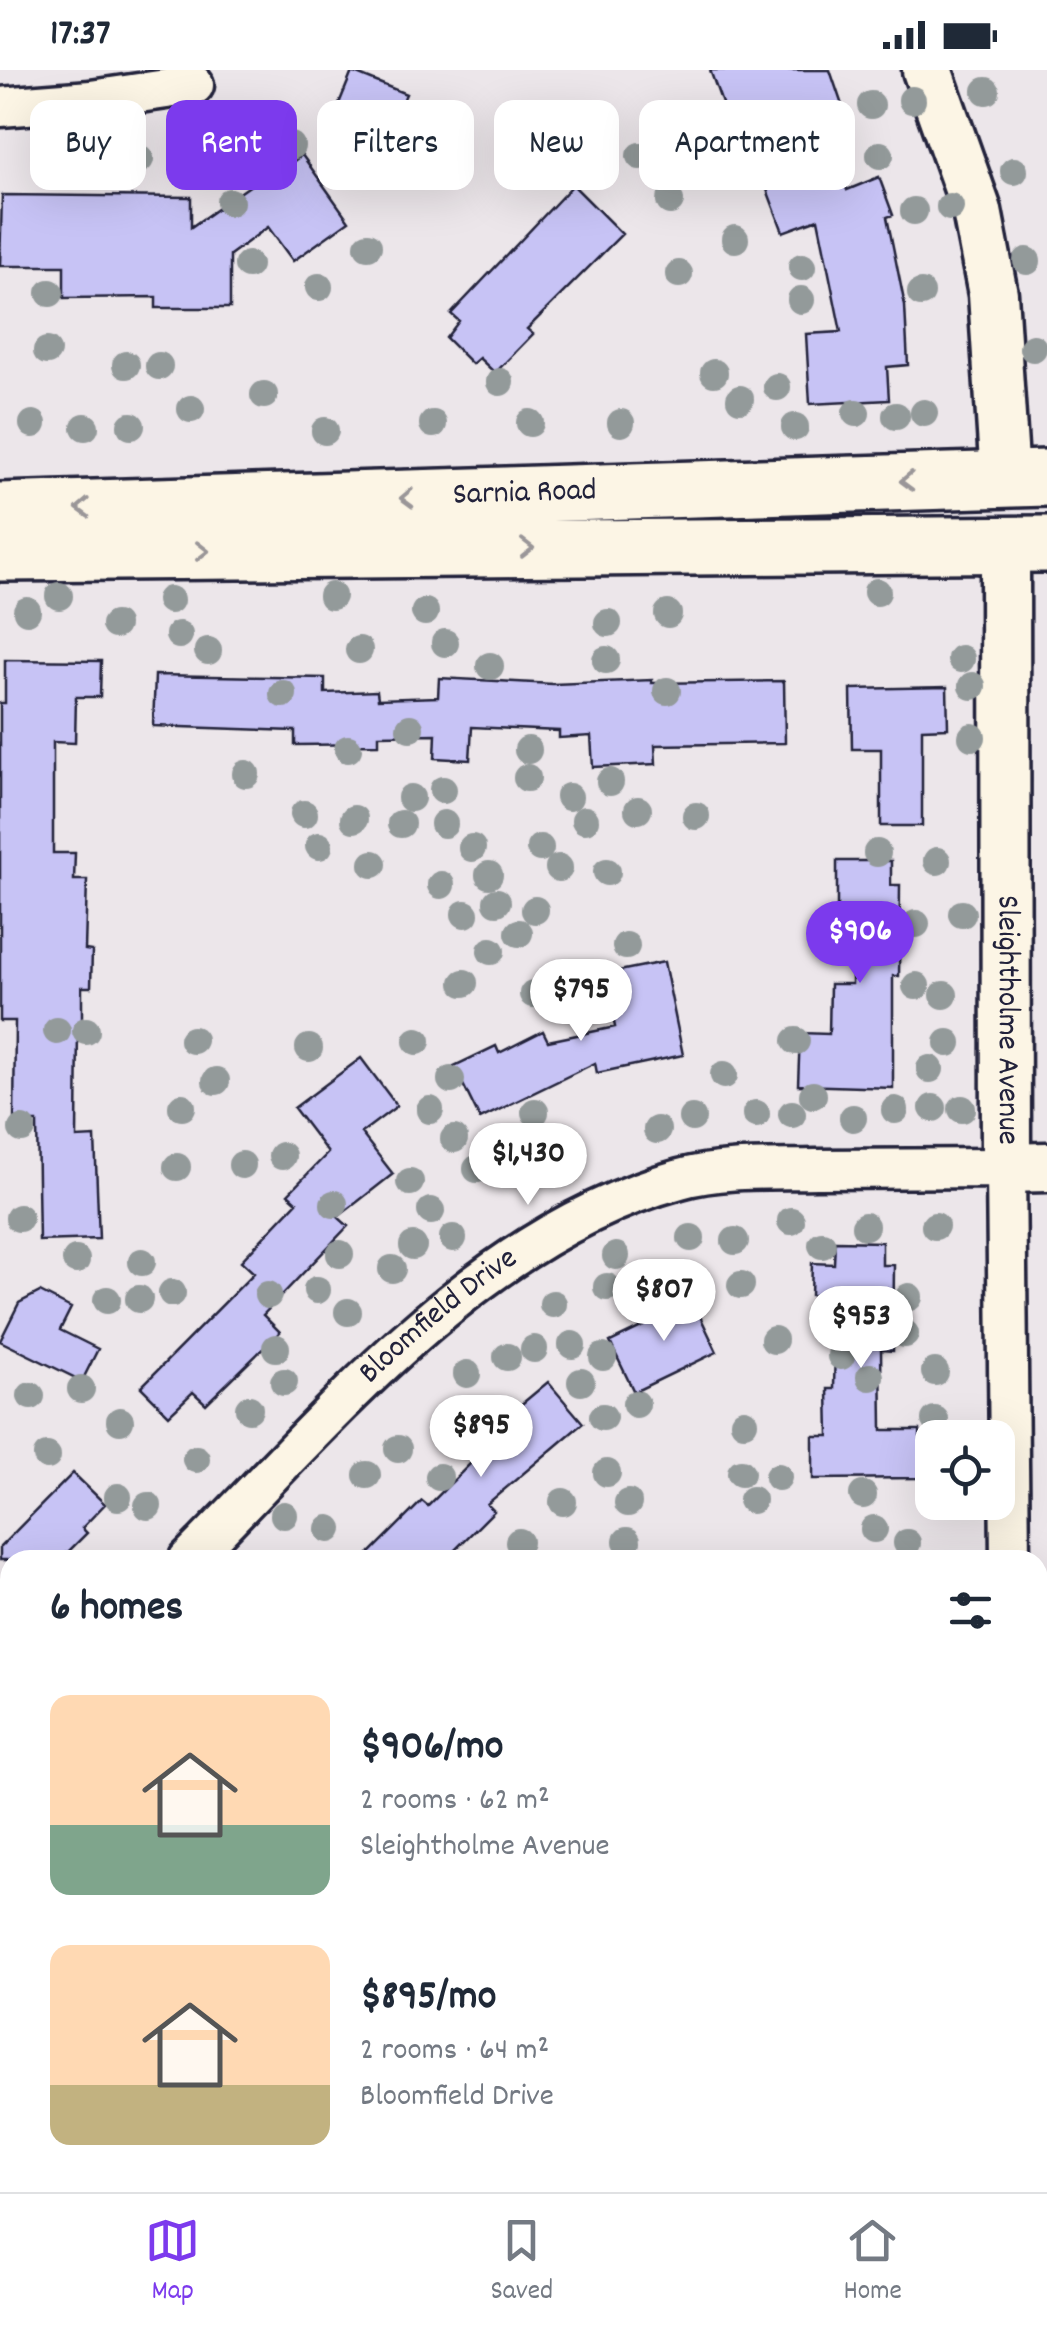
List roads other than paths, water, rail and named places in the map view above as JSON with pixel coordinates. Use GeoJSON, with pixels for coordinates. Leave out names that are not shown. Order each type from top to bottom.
{"type":"FeatureCollection","features":[{"type":"Feature","properties":{"kind":"main road","name":"Sarnia Road"},"geometry":{"type":"LineString","coordinates":[[0,511],[1026,478]]}},
{"type":"Feature","properties":{"kind":"main road","name":"Sarnia Road"},"geometry":{"type":"LineString","coordinates":[[0,552],[1026,544]]}},
{"type":"Feature","properties":{"kind":"street"},"geometry":{"type":"LineString","coordinates":[[927,70],[977,211],[1026,478]]}},
{"type":"Feature","properties":{"kind":"street"},"geometry":{"type":"LineString","coordinates":[[0,107],[91,100],[194,85]]}},
{"type":"Feature","properties":{"kind":"street","name":"Sleightholme Avenue"},"geometry":{"type":"LineString","coordinates":[[1010,1550],[1026,1167],[1026,478]]}},
{"type":"Feature","properties":{"kind":"street","name":"Bloomfield Drive"},"geometry":{"type":"LineString","coordinates":[[198,1550],[408,1339],[528,1245],[620,1199],[684,1178],[764,1170],[1026,1167]]}}]}
